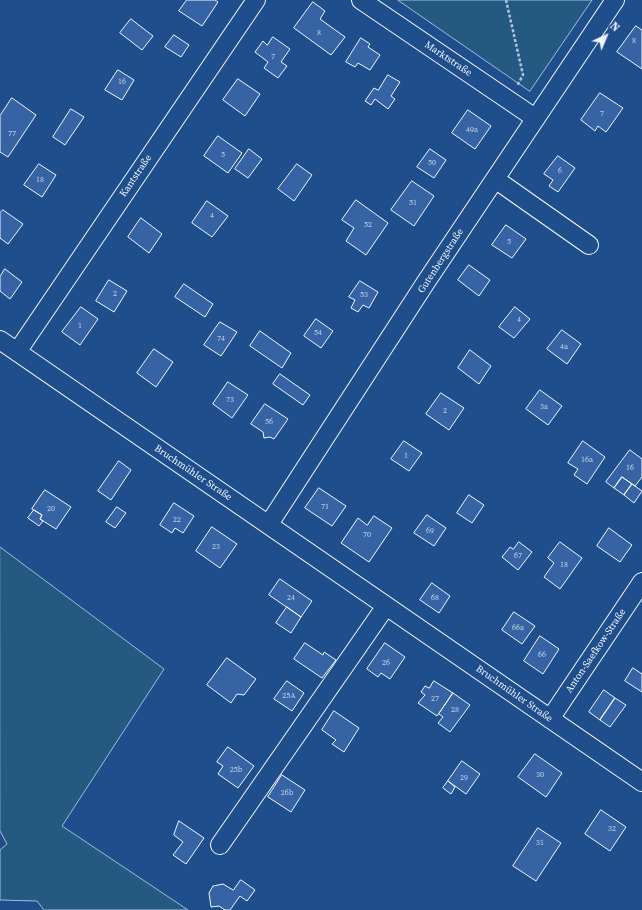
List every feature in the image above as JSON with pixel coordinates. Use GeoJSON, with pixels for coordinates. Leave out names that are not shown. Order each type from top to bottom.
{"type":"FeatureCollection","features":[{"type":"Feature","properties":{"kind":"street","name":"Kantstraße"},"geometry":{"type":"LineString","coordinates":[[17,352],[256,0]]}},
{"type":"Feature","properties":{"kind":"street","name":"Marktstraße"},"geometry":{"type":"LineString","coordinates":[[361,0],[535,118]]}},
{"type":"Feature","properties":{"kind":"street","name":"Gutenbergstraße"},"geometry":{"type":"LineString","coordinates":[[269,524],[535,118],[615,0]]}},
{"type":"Feature","properties":{"kind":"street"},"geometry":{"type":"LineString","coordinates":[[495,179],[589,245]]}},
{"type":"Feature","properties":{"kind":"street","name":"Bruchmühler Straße"},"geometry":{"type":"LineString","coordinates":[[0,340],[642,782]]}},
{"type":"Feature","properties":{"kind":"street","name":"Anton-Saefkow-Straße"},"geometry":{"type":"LineString","coordinates":[[550,719],[642,582]]}},
{"type":"Feature","properties":{"kind":"street"},"geometry":{"type":"LineString","coordinates":[[220,845],[386,606]]}},
{"type":"Feature","properties":{"kind":"path"},"geometry":{"type":"LineString","coordinates":[[506,0],[523,74],[509,100]]}},
{"type":"Feature","properties":{"kind":"shaded area"},"geometry":{"type":"Polygon","coordinates":[[[398,0],[592,0],[530,91],[398,0]]]}},
{"type":"Feature","properties":{"kind":"shaded area"},"geometry":{"type":"Polygon","coordinates":[[[0,547],[164,669],[62,826],[188,910],[44,910],[37,901],[0,900],[0,850],[7,844],[0,831],[0,547]]]}},
{"type":"Feature","properties":{"kind":"building"},"geometry":{"type":"Polygon","coordinates":[[[187,0],[215,0],[218,2],[202,26],[179,11],[187,0]]]}},
{"type":"Feature","properties":{"kind":"building"},"geometry":{"type":"Polygon","coordinates":[[[313,2],[325,11],[320,19],[345,37],[331,55],[294,28],[313,2]]]}},
{"type":"Feature","properties":{"kind":"building"},"geometry":{"type":"Polygon","coordinates":[[[131,19],[153,36],[142,50],[120,33],[131,19]]]}},
{"type":"Feature","properties":{"kind":"building"},"geometry":{"type":"Polygon","coordinates":[[[636,26],[642,30],[642,69],[617,52],[636,26]]]}},
{"type":"Feature","properties":{"kind":"building"},"geometry":{"type":"Polygon","coordinates":[[[174,35],[189,45],[181,57],[165,47],[174,35]]]}},
{"type":"Feature","properties":{"kind":"building"},"geometry":{"type":"Polygon","coordinates":[[[273,37],[290,49],[281,62],[287,66],[278,78],[264,68],[268,62],[255,52],[263,41],[267,45],[273,37]]]}},
{"type":"Feature","properties":{"kind":"building"},"geometry":{"type":"Polygon","coordinates":[[[361,38],[370,44],[368,47],[380,55],[370,70],[358,63],[355,67],[346,62],[361,38]]]}},
{"type":"Feature","properties":{"kind":"building"},"geometry":{"type":"Polygon","coordinates":[[[118,70],[134,80],[122,100],[105,90],[118,70]]]}},
{"type":"Feature","properties":{"kind":"building"},"geometry":{"type":"Polygon","coordinates":[[[388,75],[400,82],[391,96],[395,99],[388,109],[375,99],[371,105],[365,101],[374,88],[378,90],[388,75]]]}},
{"type":"Feature","properties":{"kind":"building"},"geometry":{"type":"Polygon","coordinates":[[[238,79],[260,94],[245,116],[223,100],[238,79]]]}},
{"type":"Feature","properties":{"kind":"building"},"geometry":{"type":"Polygon","coordinates":[[[600,93],[623,108],[606,132],[598,126],[595,131],[581,120],[600,93]]]}},
{"type":"Feature","properties":{"kind":"building"},"geometry":{"type":"Polygon","coordinates":[[[12,98],[36,115],[8,157],[0,152],[0,116],[12,98]]]}},
{"type":"Feature","properties":{"kind":"building"},"geometry":{"type":"Polygon","coordinates":[[[71,109],[84,117],[65,145],[53,137],[71,109]]]}},
{"type":"Feature","properties":{"kind":"building"},"geometry":{"type":"Polygon","coordinates":[[[468,110],[491,126],[475,149],[452,133],[468,110]]]}},
{"type":"Feature","properties":{"kind":"building"},"geometry":{"type":"Polygon","coordinates":[[[218,136],[242,153],[228,173],[204,156],[218,136]]]}},
{"type":"Feature","properties":{"kind":"building"},"geometry":{"type":"Polygon","coordinates":[[[249,149],[262,159],[248,178],[235,169],[249,149]]]}},
{"type":"Feature","properties":{"kind":"building"},"geometry":{"type":"Polygon","coordinates":[[[430,149],[446,160],[434,178],[417,167],[430,149]]]}},
{"type":"Feature","properties":{"kind":"building"},"geometry":{"type":"Polygon","coordinates":[[[558,156],[575,168],[558,192],[549,186],[553,180],[544,174],[558,156]]]}},
{"type":"Feature","properties":{"kind":"building"},"geometry":{"type":"Polygon","coordinates":[[[39,164],[56,175],[42,197],[24,185],[39,164]]]}},
{"type":"Feature","properties":{"kind":"building"},"geometry":{"type":"Polygon","coordinates":[[[297,164],[312,175],[294,201],[278,189],[297,164]]]}},
{"type":"Feature","properties":{"kind":"building"},"geometry":{"type":"Polygon","coordinates":[[[412,181],[434,196],[414,226],[391,210],[412,181]]]}},
{"type":"Feature","properties":{"kind":"building"},"geometry":{"type":"Polygon","coordinates":[[[356,200],[388,223],[366,255],[346,241],[354,228],[342,220],[356,200]]]}},
{"type":"Feature","properties":{"kind":"building"},"geometry":{"type":"Polygon","coordinates":[[[207,201],[228,216],[212,237],[192,223],[207,201]]]}},
{"type":"Feature","properties":{"kind":"building"},"geometry":{"type":"Polygon","coordinates":[[[3,210],[23,224],[8,244],[0,238],[0,213],[3,210]]]}},
{"type":"Feature","properties":{"kind":"building"},"geometry":{"type":"Polygon","coordinates":[[[141,218],[162,234],[149,253],[128,237],[141,218]]]}},
{"type":"Feature","properties":{"kind":"building"},"geometry":{"type":"Polygon","coordinates":[[[506,225],[526,239],[512,258],[492,245],[506,225]]]}},
{"type":"Feature","properties":{"kind":"building"},"geometry":{"type":"Polygon","coordinates":[[[469,265],[490,280],[479,296],[458,280],[469,265]]]}},
{"type":"Feature","properties":{"kind":"building"},"geometry":{"type":"Polygon","coordinates":[[[5,269],[22,282],[10,299],[0,291],[0,277],[5,269]]]}},
{"type":"Feature","properties":{"kind":"building"},"geometry":{"type":"Polygon","coordinates":[[[109,280],[127,291],[114,312],[96,301],[109,280]]]}},
{"type":"Feature","properties":{"kind":"building"},"geometry":{"type":"Polygon","coordinates":[[[360,281],[378,292],[369,308],[363,305],[358,312],[351,308],[355,300],[349,297],[360,281]]]}},
{"type":"Feature","properties":{"kind":"building"},"geometry":{"type":"Polygon","coordinates":[[[184,284],[213,304],[205,317],[175,297],[184,284]]]}},
{"type":"Feature","properties":{"kind":"building"},"geometry":{"type":"Polygon","coordinates":[[[81,307],[98,319],[80,345],[62,332],[81,307]]]}},
{"type":"Feature","properties":{"kind":"building"},"geometry":{"type":"Polygon","coordinates":[[[515,307],[530,319],[514,338],[499,327],[515,307]]]}},
{"type":"Feature","properties":{"kind":"building"},"geometry":{"type":"Polygon","coordinates":[[[316,319],[333,331],[321,348],[304,336],[316,319]]]}},
{"type":"Feature","properties":{"kind":"building"},"geometry":{"type":"Polygon","coordinates":[[[220,322],[237,332],[221,356],[204,345],[220,322]]]}},
{"type":"Feature","properties":{"kind":"building"},"geometry":{"type":"Polygon","coordinates":[[[562,330],[581,344],[567,364],[547,349],[562,330]]]}},
{"type":"Feature","properties":{"kind":"building"},"geometry":{"type":"Polygon","coordinates":[[[260,331],[291,353],[282,368],[250,346],[260,331]]]}},
{"type":"Feature","properties":{"kind":"building"},"geometry":{"type":"Polygon","coordinates":[[[154,349],[173,362],[156,387],[137,373],[154,349]]]}},
{"type":"Feature","properties":{"kind":"building"},"geometry":{"type":"Polygon","coordinates":[[[470,350],[491,366],[479,384],[458,368],[470,350]]]}},
{"type":"Feature","properties":{"kind":"building"},"geometry":{"type":"Polygon","coordinates":[[[280,374],[310,395],[303,405],[273,384],[280,374]]]}},
{"type":"Feature","properties":{"kind":"building"},"geometry":{"type":"Polygon","coordinates":[[[228,382],[248,395],[232,418],[213,404],[228,382]]]}},
{"type":"Feature","properties":{"kind":"building"},"geometry":{"type":"Polygon","coordinates":[[[540,390],[562,406],[548,425],[526,409],[540,390]]]}},
{"type":"Feature","properties":{"kind":"building"},"geometry":{"type":"Polygon","coordinates":[[[441,393],[464,408],[449,430],[426,414],[441,393]]]}},
{"type":"Feature","properties":{"kind":"building"},"geometry":{"type":"Polygon","coordinates":[[[265,404],[288,419],[274,439],[270,437],[264,438],[263,432],[251,424],[265,404]]]}},
{"type":"Feature","properties":{"kind":"building"},"geometry":{"type":"Polygon","coordinates":[[[404,441],[422,453],[409,471],[391,459],[404,441]]]}},
{"type":"Feature","properties":{"kind":"building"},"geometry":{"type":"Polygon","coordinates":[[[583,441],[605,457],[587,484],[574,475],[578,469],[568,463],[583,441]]]}},
{"type":"Feature","properties":{"kind":"building"},"geometry":{"type":"Polygon","coordinates":[[[630,450],[642,459],[642,477],[635,486],[622,477],[614,488],[606,482],[630,450]]]}},
{"type":"Feature","properties":{"kind":"building"},"geometry":{"type":"Polygon","coordinates":[[[119,461],[131,470],[111,500],[98,491],[119,461]]]}},
{"type":"Feature","properties":{"kind":"building"},"geometry":{"type":"Polygon","coordinates":[[[622,477],[632,484],[624,495],[614,488],[622,477]]]}},
{"type":"Feature","properties":{"kind":"building"},"geometry":{"type":"Polygon","coordinates":[[[632,484],[642,491],[634,503],[624,495],[632,484]]]}},
{"type":"Feature","properties":{"kind":"building"},"geometry":{"type":"Polygon","coordinates":[[[319,488],[346,506],[332,526],[305,508],[319,488]]]}},
{"type":"Feature","properties":{"kind":"building"},"geometry":{"type":"Polygon","coordinates":[[[45,490],[71,507],[56,529],[40,519],[42,515],[32,509],[45,490]]]}},
{"type":"Feature","properties":{"kind":"building"},"geometry":{"type":"Polygon","coordinates":[[[469,495],[484,505],[472,523],[457,513],[469,495]]]}},
{"type":"Feature","properties":{"kind":"building"},"geometry":{"type":"Polygon","coordinates":[[[174,503],[194,516],[183,533],[175,528],[172,533],[160,525],[174,503]]]}},
{"type":"Feature","properties":{"kind":"building"},"geometry":{"type":"Polygon","coordinates":[[[117,507],[126,513],[115,528],[106,522],[117,507]]]}},
{"type":"Feature","properties":{"kind":"building"},"geometry":{"type":"Polygon","coordinates":[[[34,510],[42,515],[40,519],[43,521],[39,526],[28,518],[34,510]]]}},
{"type":"Feature","properties":{"kind":"building"},"geometry":{"type":"Polygon","coordinates":[[[427,515],[446,528],[434,546],[414,533],[427,515]]]}},
{"type":"Feature","properties":{"kind":"building"},"geometry":{"type":"Polygon","coordinates":[[[374,516],[392,528],[369,562],[341,543],[358,518],[367,525],[374,516]]]}},
{"type":"Feature","properties":{"kind":"building"},"geometry":{"type":"Polygon","coordinates":[[[212,527],[237,544],[220,568],[196,551],[212,527]]]}},
{"type":"Feature","properties":{"kind":"building"},"geometry":{"type":"Polygon","coordinates":[[[609,528],[632,545],[620,562],[597,546],[609,528]]]}},
{"type":"Feature","properties":{"kind":"building"},"geometry":{"type":"Polygon","coordinates":[[[519,542],[532,552],[518,570],[502,557],[510,547],[513,549],[519,542]]]}},
{"type":"Feature","properties":{"kind":"building"},"geometry":{"type":"Polygon","coordinates":[[[560,542],[582,558],[560,589],[544,577],[554,563],[548,558],[560,542]]]}},
{"type":"Feature","properties":{"kind":"building"},"geometry":{"type":"Polygon","coordinates":[[[280,579],[312,601],[301,617],[269,595],[280,579]]]}},
{"type":"Feature","properties":{"kind":"building"},"geometry":{"type":"Polygon","coordinates":[[[432,583],[450,596],[439,613],[420,600],[432,583]]]}},
{"type":"Feature","properties":{"kind":"building"},"geometry":{"type":"Polygon","coordinates":[[[287,607],[301,617],[291,633],[276,623],[287,607]]]}},
{"type":"Feature","properties":{"kind":"building"},"geometry":{"type":"Polygon","coordinates":[[[514,612],[535,626],[522,644],[502,630],[514,612]]]}},
{"type":"Feature","properties":{"kind":"building"},"geometry":{"type":"Polygon","coordinates":[[[540,636],[559,649],[543,674],[524,661],[540,636]]]}},
{"type":"Feature","properties":{"kind":"building"},"geometry":{"type":"Polygon","coordinates":[[[305,643],[323,655],[324,652],[336,660],[322,678],[294,659],[305,643]]]}},
{"type":"Feature","properties":{"kind":"building"},"geometry":{"type":"Polygon","coordinates":[[[385,643],[405,657],[390,679],[381,673],[378,677],[367,669],[385,643]]]}},
{"type":"Feature","properties":{"kind":"building"},"geometry":{"type":"Polygon","coordinates":[[[227,658],[256,679],[244,695],[237,694],[231,703],[207,685],[227,658]]]}},
{"type":"Feature","properties":{"kind":"building"},"geometry":{"type":"Polygon","coordinates":[[[633,668],[642,674],[642,692],[625,681],[633,668]]]}},
{"type":"Feature","properties":{"kind":"building"},"geometry":{"type":"Polygon","coordinates":[[[287,681],[304,693],[292,711],[274,699],[287,681]]]}},
{"type":"Feature","properties":{"kind":"building"},"geometry":{"type":"Polygon","coordinates":[[[434,681],[453,693],[437,716],[418,703],[425,695],[421,692],[425,686],[429,688],[434,681]]]}},
{"type":"Feature","properties":{"kind":"building"},"geometry":{"type":"Polygon","coordinates":[[[604,690],[615,698],[600,720],[589,712],[604,690]]]}},
{"type":"Feature","properties":{"kind":"building"},"geometry":{"type":"Polygon","coordinates":[[[453,693],[470,705],[450,732],[438,723],[443,717],[439,714],[453,693]]]}},
{"type":"Feature","properties":{"kind":"building"},"geometry":{"type":"Polygon","coordinates":[[[615,698],[626,705],[610,727],[600,720],[615,698]]]}},
{"type":"Feature","properties":{"kind":"building"},"geometry":{"type":"Polygon","coordinates":[[[334,711],[359,728],[344,752],[332,744],[336,740],[322,730],[334,711]]]}},
{"type":"Feature","properties":{"kind":"building"},"geometry":{"type":"Polygon","coordinates":[[[228,747],[254,766],[238,788],[218,774],[223,766],[217,762],[228,747]]]}},
{"type":"Feature","properties":{"kind":"building"},"geometry":{"type":"Polygon","coordinates":[[[535,754],[562,773],[546,797],[518,777],[535,754]]]}},
{"type":"Feature","properties":{"kind":"building"},"geometry":{"type":"Polygon","coordinates":[[[462,761],[480,774],[466,794],[448,781],[462,761]]]}},
{"type":"Feature","properties":{"kind":"building"},"geometry":{"type":"Polygon","coordinates":[[[282,775],[305,790],[291,812],[268,797],[282,775]]]}},
{"type":"Feature","properties":{"kind":"building"},"geometry":{"type":"Polygon","coordinates":[[[448,781],[455,787],[451,794],[443,788],[448,781]]]}},
{"type":"Feature","properties":{"kind":"building"},"geometry":{"type":"Polygon","coordinates":[[[601,810],[626,827],[610,851],[585,834],[601,810]]]}},
{"type":"Feature","properties":{"kind":"building"},"geometry":{"type":"Polygon","coordinates":[[[179,821],[204,838],[186,864],[173,855],[183,842],[174,835],[179,821]]]}},
{"type":"Feature","properties":{"kind":"building"},"geometry":{"type":"Polygon","coordinates":[[[538,828],[561,843],[536,881],[513,866],[538,828]]]}},
{"type":"Feature","properties":{"kind":"building"},"geometry":{"type":"Polygon","coordinates":[[[241,880],[255,890],[247,901],[240,896],[230,910],[225,910],[219,906],[211,907],[209,893],[213,886],[223,884],[233,890],[241,880]]]}}]}
